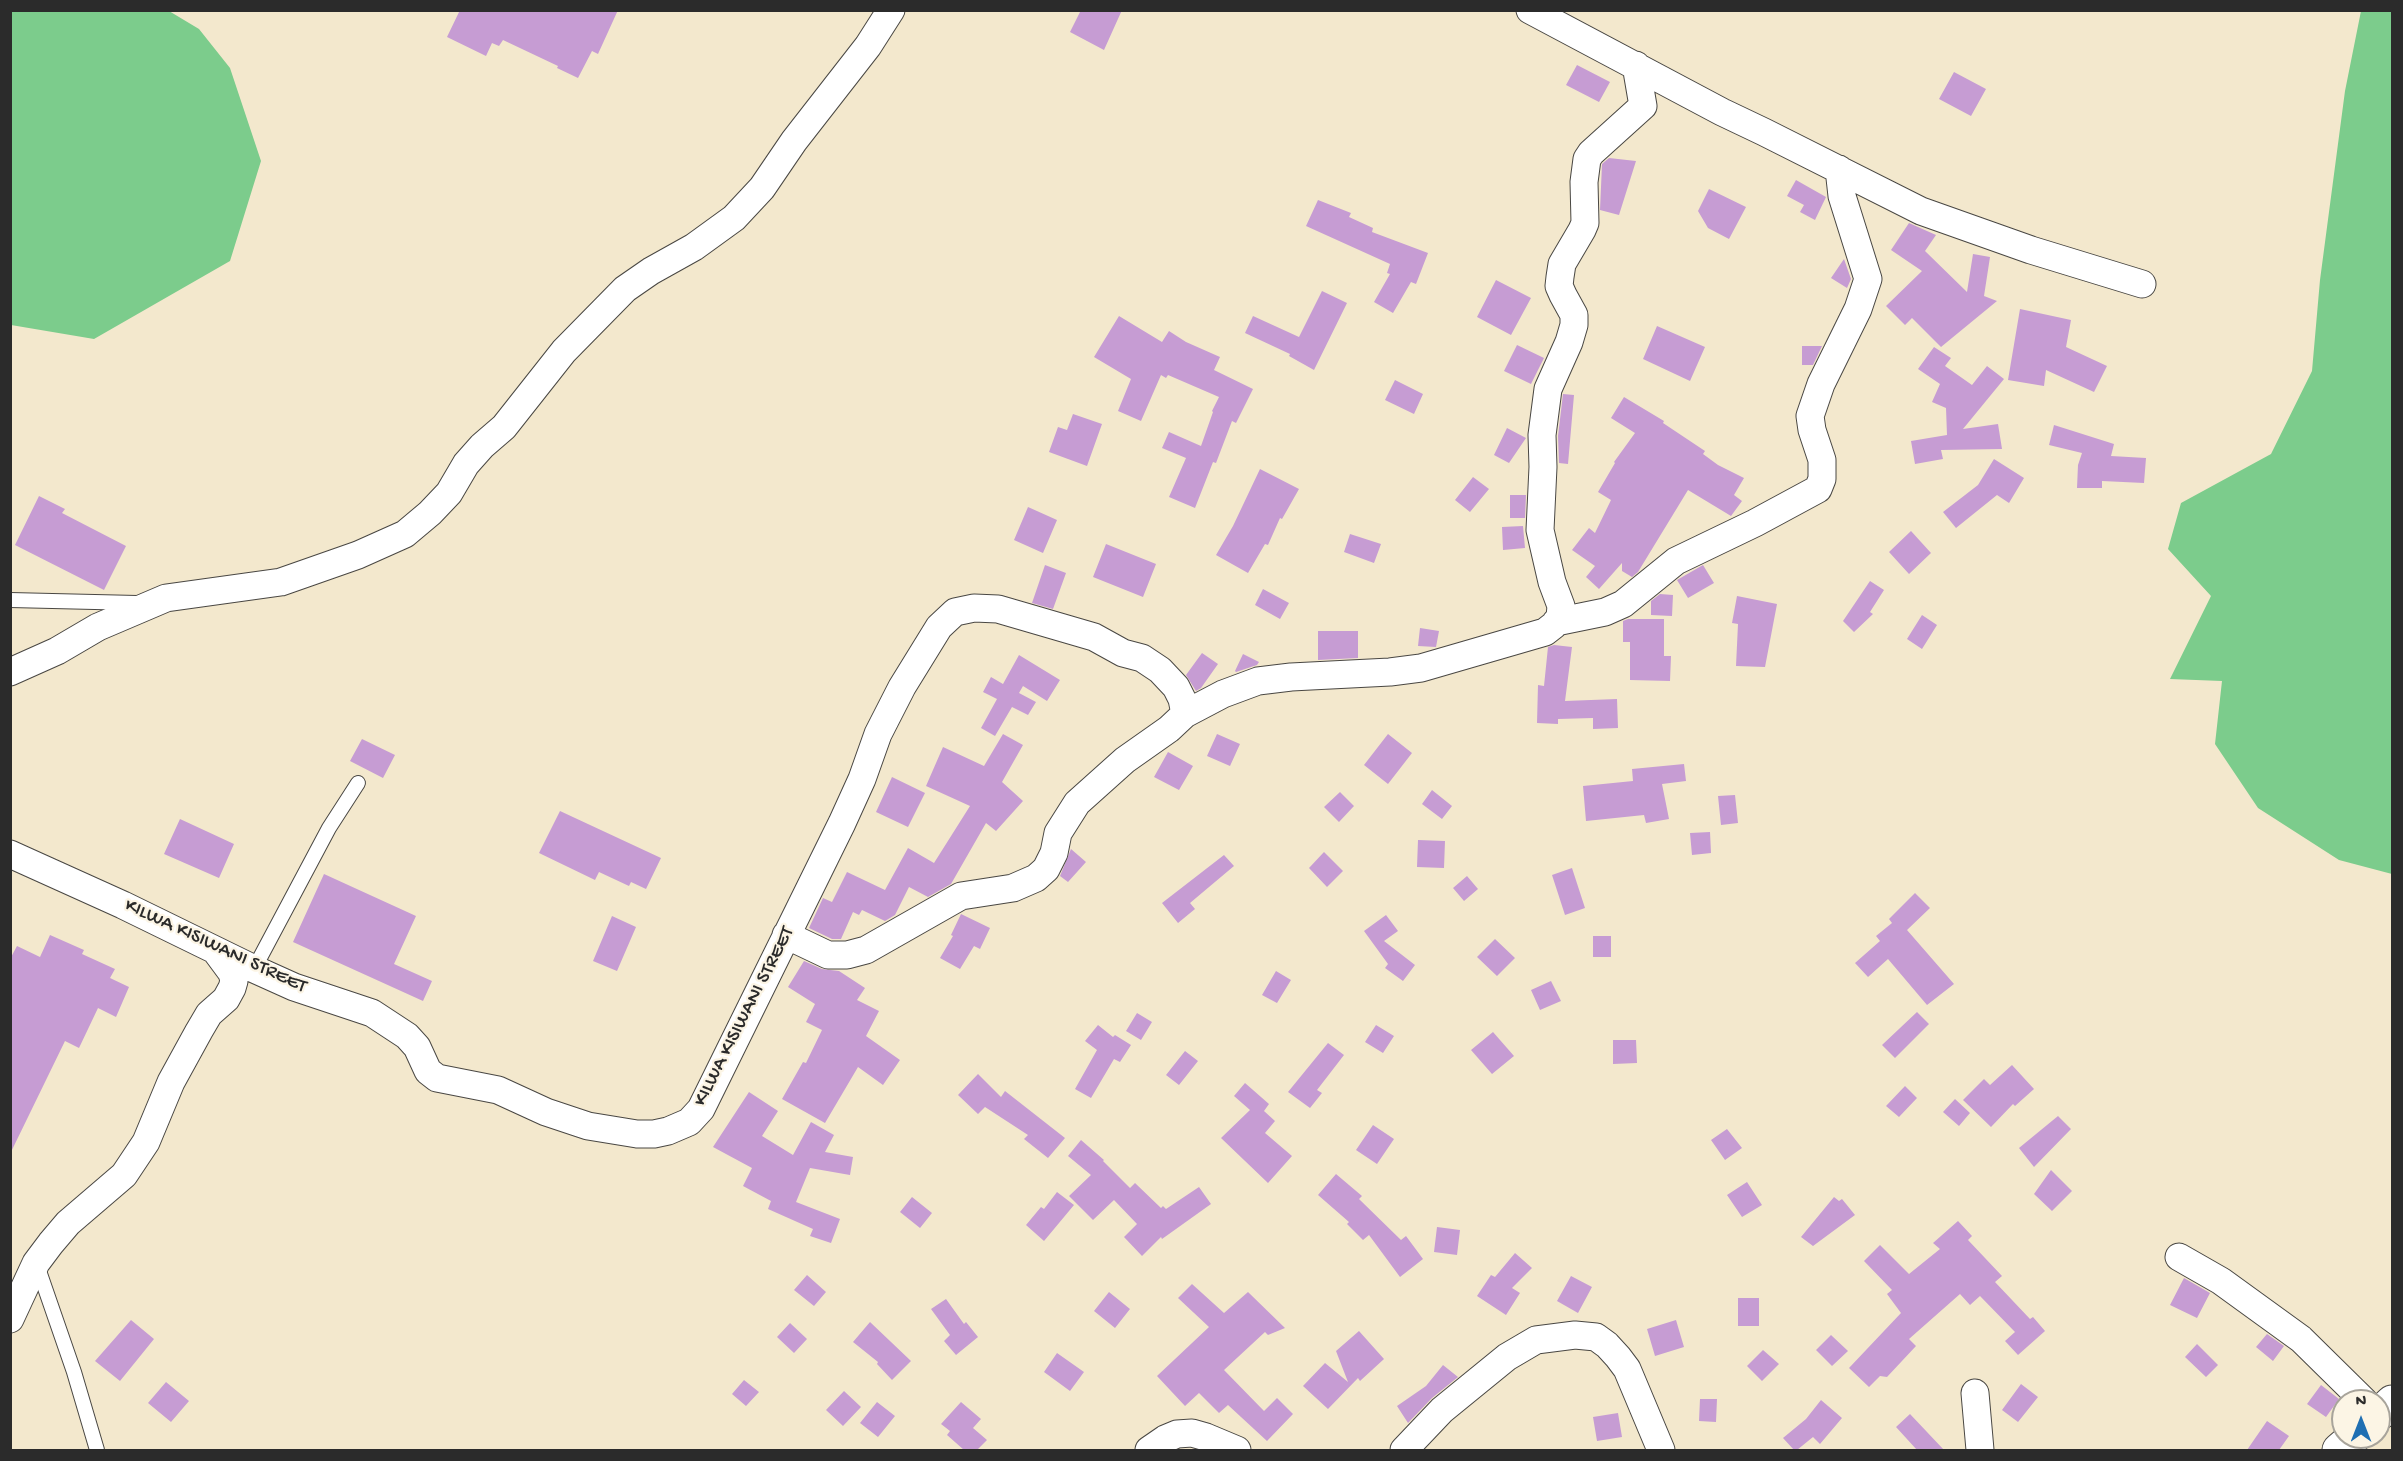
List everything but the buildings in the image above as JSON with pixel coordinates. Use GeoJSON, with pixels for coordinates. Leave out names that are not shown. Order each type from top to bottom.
{"type":"FeatureCollection","features":[{"type":"Feature","properties":{"kind":"street"},"geometry":{"type":"LineString","coordinates":[[10,672],[57,651],[98,627],[166,598],[281,582],[358,555],[405,534],[449,493],[466,464],[504,427],[564,351],[626,289],[651,271],[694,247],[734,218],[762,188],[891,10]]}},
{"type":"Feature","properties":{"kind":"street"},"geometry":{"type":"LineString","coordinates":[[1530,10],[1722,112],[1921,211],[2031,250],[2142,284]]}},
{"type":"Feature","properties":{"kind":"street"},"geometry":{"type":"LineString","coordinates":[[786,935],[828,955],[846,955],[866,950],[961,896],[1013,888],[1036,878],[1046,869],[1054,853],[1058,832],[1077,802],[1125,760],[1169,729],[1185,714],[1223,694],[1258,681],[1421,668],[1545,632],[1556,622],[1560,617],[1561,606],[1552,582],[1540,530],[1543,413],[1548,389],[1574,326],[1574,315],[1559,286],[1560,277],[1562,264],[1585,223],[1584,182],[1587,159],[1643,106],[1636,65]]}},
{"type":"Feature","properties":{"kind":"street"},"geometry":{"type":"LineString","coordinates":[[1556,622],[1605,612],[1623,604],[1676,561],[1755,523],[1818,489],[1822,479],[1822,460],[1810,416],[1821,384],[1844,340],[1868,284],[1867,271],[1842,196],[1839,169]]}},
{"type":"Feature","properties":{"kind":"street","name":"KILWA KISIWANI STREET"},"geometry":{"type":"LineString","coordinates":[[10,854],[214,949],[226,963],[244,975],[247,985],[294,987],[372,1012],[417,1047],[428,1071],[437,1078],[498,1090],[546,1112],[588,1126],[637,1134],[654,1134],[668,1131],[688,1122],[701,1109],[842,823],[862,779],[878,735],[902,687],[939,627],[955,612],[974,608],[998,609],[1094,637],[1123,653],[1142,658],[1160,670],[1176,687],[1182,699],[1185,714]]}},
{"type":"Feature","properties":{"kind":"street"},"geometry":{"type":"LineString","coordinates":[[10,1318],[36,1263],[68,1223],[124,1175],[146,1142],[171,1082],[209,1014],[226,999],[244,975]]}},
{"type":"Feature","properties":{"kind":"street"},"geometry":{"type":"LineString","coordinates":[[2179,1257],[2221,1281],[2301,1339],[2352,1389]]}},
{"type":"Feature","properties":{"kind":"street"},"geometry":{"type":"LineString","coordinates":[[1404,1450],[1442,1410],[1508,1356],[1536,1340],[1575,1335],[1596,1338],[1618,1356],[1627,1369],[1661,1450]]}},
{"type":"Feature","properties":{"kind":"street"},"geometry":{"type":"LineString","coordinates":[[1975,1393],[1980,1450]]}},
{"type":"Feature","properties":{"kind":"street"},"geometry":{"type":"LineString","coordinates":[[1149,1450],[1177,1434],[1192,1433],[1237,1450]]}},
{"type":"Feature","properties":{"kind":"lane"},"geometry":{"type":"LineString","coordinates":[[10,600],[153,603]]}},
{"type":"Feature","properties":{"kind":"lane"},"geometry":{"type":"LineString","coordinates":[[244,975],[329,828],[358,783]]}},
{"type":"Feature","properties":{"kind":"lane"},"geometry":{"type":"LineString","coordinates":[[36,1263],[74,1372],[97,1450]]}},
{"type":"Feature","properties":{"kind":"green space"},"geometry":{"type":"Polygon","coordinates":[[[10,11],[169,11],[199,29],[230,68],[261,161],[230,261],[94,339],[11,325],[10,11]]]}},
{"type":"Feature","properties":{"kind":"green space"},"geometry":{"type":"Polygon","coordinates":[[[2361,11],[2392,11],[2392,874],[2339,860],[2258,808],[2215,744],[2222,681],[2170,679],[2211,596],[2168,549],[2181,503],[2271,454],[2312,371],[2320,280],[2345,91],[2361,11]]]}}]}
